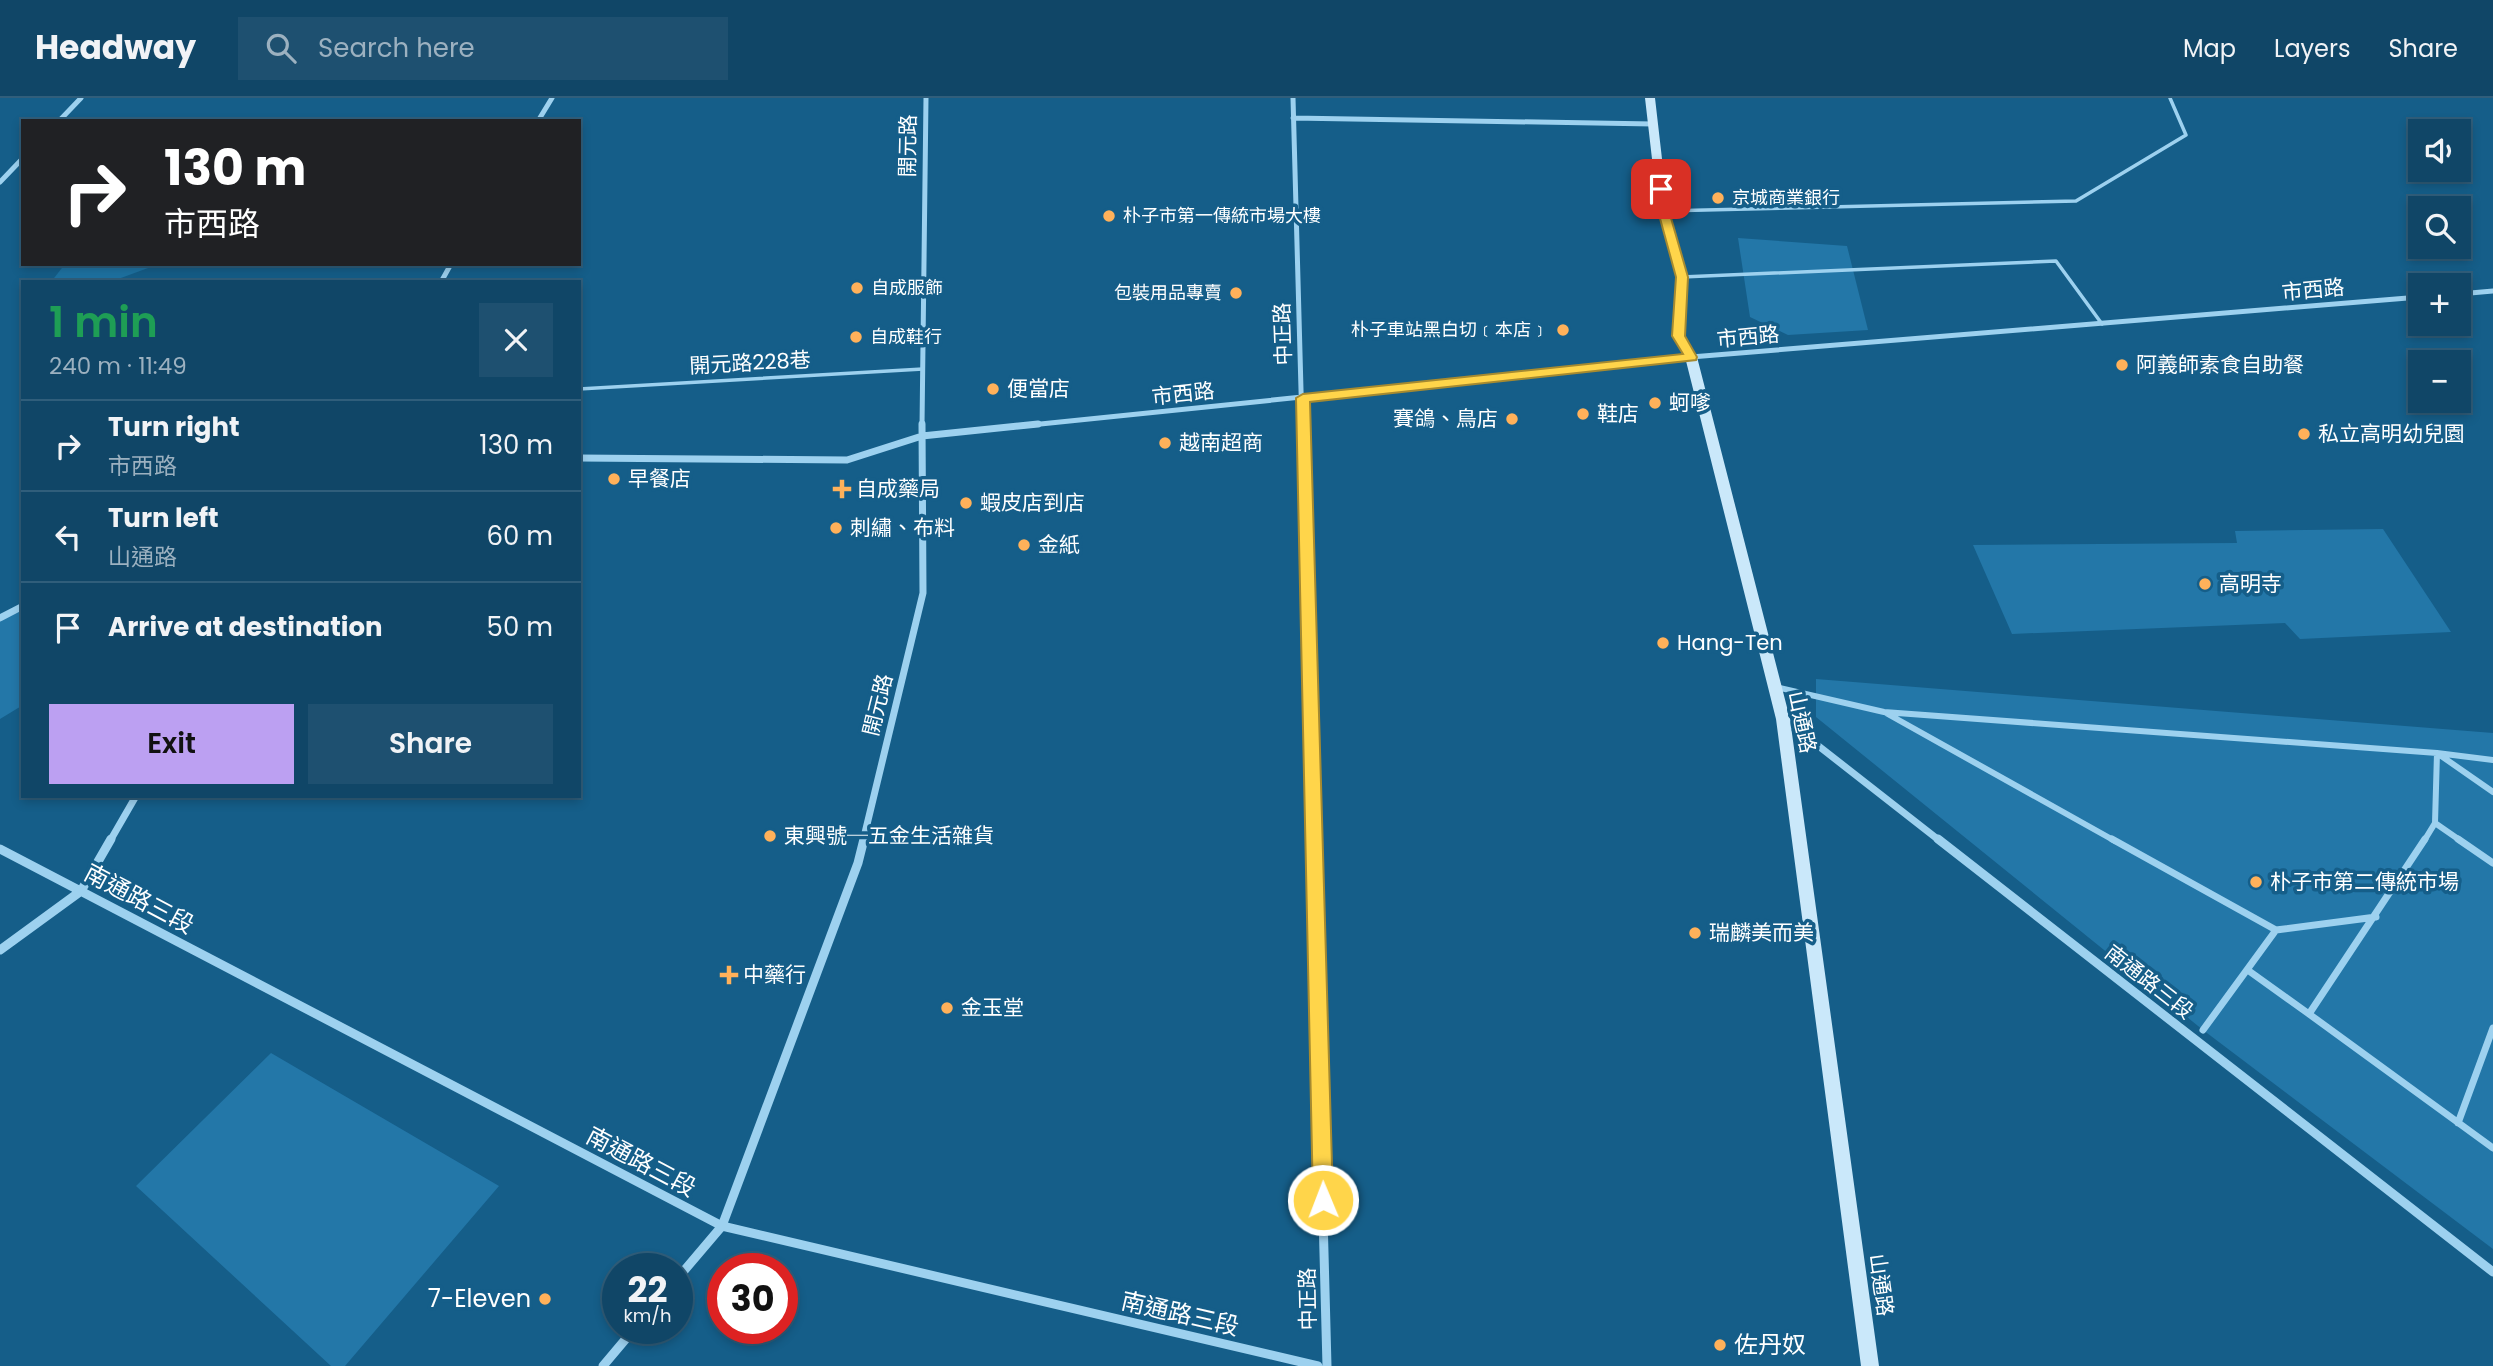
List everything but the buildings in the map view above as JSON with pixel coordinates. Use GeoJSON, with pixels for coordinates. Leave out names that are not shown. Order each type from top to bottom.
{"type":"FeatureCollection","features":[{"type":"Feature","properties":{"kind":"main road","name":"山通路"},"geometry":{"type":"LineString","coordinates":[[1650,98],[1663,211],[1682,277],[1679,336],[1691,357],[1783,719],[1870,1366]]}},
{"type":"Feature","properties":{"kind":"street"},"geometry":{"type":"LineString","coordinates":[[61,119],[81,98]]}},
{"type":"Feature","properties":{"kind":"street"},"geometry":{"type":"LineString","coordinates":[[539,119],[552,98]]}},
{"type":"Feature","properties":{"kind":"street","name":"開元路"},"geometry":{"type":"LineString","coordinates":[[693,1260],[722,1226],[858,863],[923,593],[926,98]]}},
{"type":"Feature","properties":{"kind":"street","name":"中正路"},"geometry":{"type":"LineString","coordinates":[[1293,98],[1327,1366]]}},
{"type":"Feature","properties":{"kind":"street"},"geometry":{"type":"LineString","coordinates":[[1293,118],[1653,124]]}},
{"type":"Feature","properties":{"kind":"street"},"geometry":{"type":"LineString","coordinates":[[1,179],[21,160]]}},
{"type":"Feature","properties":{"kind":"street"},"geometry":{"type":"LineString","coordinates":[[2471,293],[2493,291]]}},
{"type":"Feature","properties":{"kind":"street","name":"市西路"},"geometry":{"type":"LineString","coordinates":[[581,458],[847,460],[922,436],[1691,357],[2408,298]]}},
{"type":"Feature","properties":{"kind":"street"},"geometry":{"type":"LineString","coordinates":[[0,618],[21,607]]}},
{"type":"Feature","properties":{"kind":"street"},"geometry":{"type":"LineString","coordinates":[[1773,686],[1884,712],[2437,753],[2493,760]]}},
{"type":"Feature","properties":{"kind":"street"},"geometry":{"type":"LineString","coordinates":[[1884,712],[2276,930],[2376,916]]}},
{"type":"Feature","properties":{"kind":"street","name":"南通路三段"},"geometry":{"type":"LineString","coordinates":[[1783,719],[2493,1272]]}},
{"type":"Feature","properties":{"kind":"street"},"geometry":{"type":"LineString","coordinates":[[2437,753],[2493,792]]}},
{"type":"Feature","properties":{"kind":"street"},"geometry":{"type":"LineString","coordinates":[[2309,1014],[2435,823],[2437,753]]}},
{"type":"Feature","properties":{"kind":"street"},"geometry":{"type":"LineString","coordinates":[[0,950],[80,891],[135,798]]}},
{"type":"Feature","properties":{"kind":"street"},"geometry":{"type":"LineString","coordinates":[[2435,823],[2493,863]]}},
{"type":"Feature","properties":{"kind":"street","name":"南通路三段"},"geometry":{"type":"LineString","coordinates":[[0,849],[722,1226],[1318,1366]]}},
{"type":"Feature","properties":{"kind":"street"},"geometry":{"type":"LineString","coordinates":[[2203,1030],[2249,971],[2276,930]]}},
{"type":"Feature","properties":{"kind":"street"},"geometry":{"type":"LineString","coordinates":[[2249,971],[2493,1147]]}},
{"type":"Feature","properties":{"kind":"street"},"geometry":{"type":"LineString","coordinates":[[2458,1123],[2493,1028]]}},
{"type":"Feature","properties":{"kind":"street"},"geometry":{"type":"LineString","coordinates":[[603,1366],[622,1344]]}},
{"type":"Feature","properties":{"kind":"lane"},"geometry":{"type":"LineString","coordinates":[[1663,211],[2076,201],[2186,135],[2170,98]]}},
{"type":"Feature","properties":{"kind":"lane"},"geometry":{"type":"LineString","coordinates":[[1682,277],[2056,261],[2102,324]]}},
{"type":"Feature","properties":{"kind":"lane","name":"開元路228巷"},"geometry":{"type":"LineString","coordinates":[[581,389],[923,369]]}},
{"type":"Feature","properties":{"kind":"shaded area"},"geometry":{"type":"Polygon","coordinates":[[[63,266],[154,266],[115,280],[53,280],[63,266]]]}},
{"type":"Feature","properties":{"kind":"place","name":"京城商業銀行"},"geometry":{"type":"Point","coordinates":[1718,198]}},
{"type":"Feature","properties":{"kind":"place","name":"朴子市第一傳統市場大樓"},"geometry":{"type":"Point","coordinates":[1109,216]}},
{"type":"Feature","properties":{"kind":"place","name":"自成服飾"},"geometry":{"type":"Point","coordinates":[857,288]}},
{"type":"Feature","properties":{"kind":"place","name":"包裝用品專賣"},"geometry":{"type":"Point","coordinates":[1236,293]}},
{"type":"Feature","properties":{"kind":"place","name":"朴子車站黑白切﹝本店﹞"},"geometry":{"type":"Point","coordinates":[1563,330]}},
{"type":"Feature","properties":{"kind":"place","name":"自成鞋行"},"geometry":{"type":"Point","coordinates":[856,337]}},
{"type":"Feature","properties":{"kind":"place","name":"阿義師素食自助餐"},"geometry":{"type":"Point","coordinates":[2122,365]}},
{"type":"Feature","properties":{"kind":"place","name":"便當店"},"geometry":{"type":"Point","coordinates":[993,389]}},
{"type":"Feature","properties":{"kind":"place","name":"蚵嗲"},"geometry":{"type":"Point","coordinates":[1655,403]}},
{"type":"Feature","properties":{"kind":"place","name":"鞋店"},"geometry":{"type":"Point","coordinates":[1583,414]}},
{"type":"Feature","properties":{"kind":"place","name":"賽鴿、鳥店"},"geometry":{"type":"Point","coordinates":[1512,419]}},
{"type":"Feature","properties":{"kind":"place","name":"私立高明幼兒園"},"geometry":{"type":"Point","coordinates":[2304,434]}},
{"type":"Feature","properties":{"kind":"place","name":"越南超商"},"geometry":{"type":"Point","coordinates":[1165,443]}},
{"type":"Feature","properties":{"kind":"place","name":"早餐店"},"geometry":{"type":"Point","coordinates":[614,479]}},
{"type":"Feature","properties":{"kind":"place","name":"自成藥局"},"geometry":{"type":"Point","coordinates":[842,489]}},
{"type":"Feature","properties":{"kind":"place","name":"蝦皮店到店"},"geometry":{"type":"Point","coordinates":[966,503]}},
{"type":"Feature","properties":{"kind":"place","name":"刺繡、布料"},"geometry":{"type":"Point","coordinates":[836,528]}},
{"type":"Feature","properties":{"kind":"place","name":"金紙"},"geometry":{"type":"Point","coordinates":[1024,545]}},
{"type":"Feature","properties":{"kind":"place","name":"高明寺"},"geometry":{"type":"Point","coordinates":[2205,584]}},
{"type":"Feature","properties":{"kind":"place","name":"Hang-Ten"},"geometry":{"type":"Point","coordinates":[1663,643]}},
{"type":"Feature","properties":{"kind":"place","name":"東興號─五金生活雜貨"},"geometry":{"type":"Point","coordinates":[770,836]}},
{"type":"Feature","properties":{"kind":"place","name":"朴子市第二傳統市場"},"geometry":{"type":"Point","coordinates":[2256,882]}},
{"type":"Feature","properties":{"kind":"place","name":"瑞麟美而美"},"geometry":{"type":"Point","coordinates":[1695,933]}},
{"type":"Feature","properties":{"kind":"place","name":"中藥行"},"geometry":{"type":"Point","coordinates":[729,975]}},
{"type":"Feature","properties":{"kind":"place","name":"金玉堂"},"geometry":{"type":"Point","coordinates":[947,1008]}},
{"type":"Feature","properties":{"kind":"place","name":"7-Eleven"},"geometry":{"type":"Point","coordinates":[545,1299]}},
{"type":"Feature","properties":{"kind":"place","name":"佐丹奴"},"geometry":{"type":"Point","coordinates":[1720,1345]}},
{"type":"Feature","properties":{"kind":"route"},"geometry":{"type":"LineString","coordinates":[[1323,1200],[1303,398],[1691,357],[1679,336],[1682,277],[1663,211],[1661,189]]}}]}
